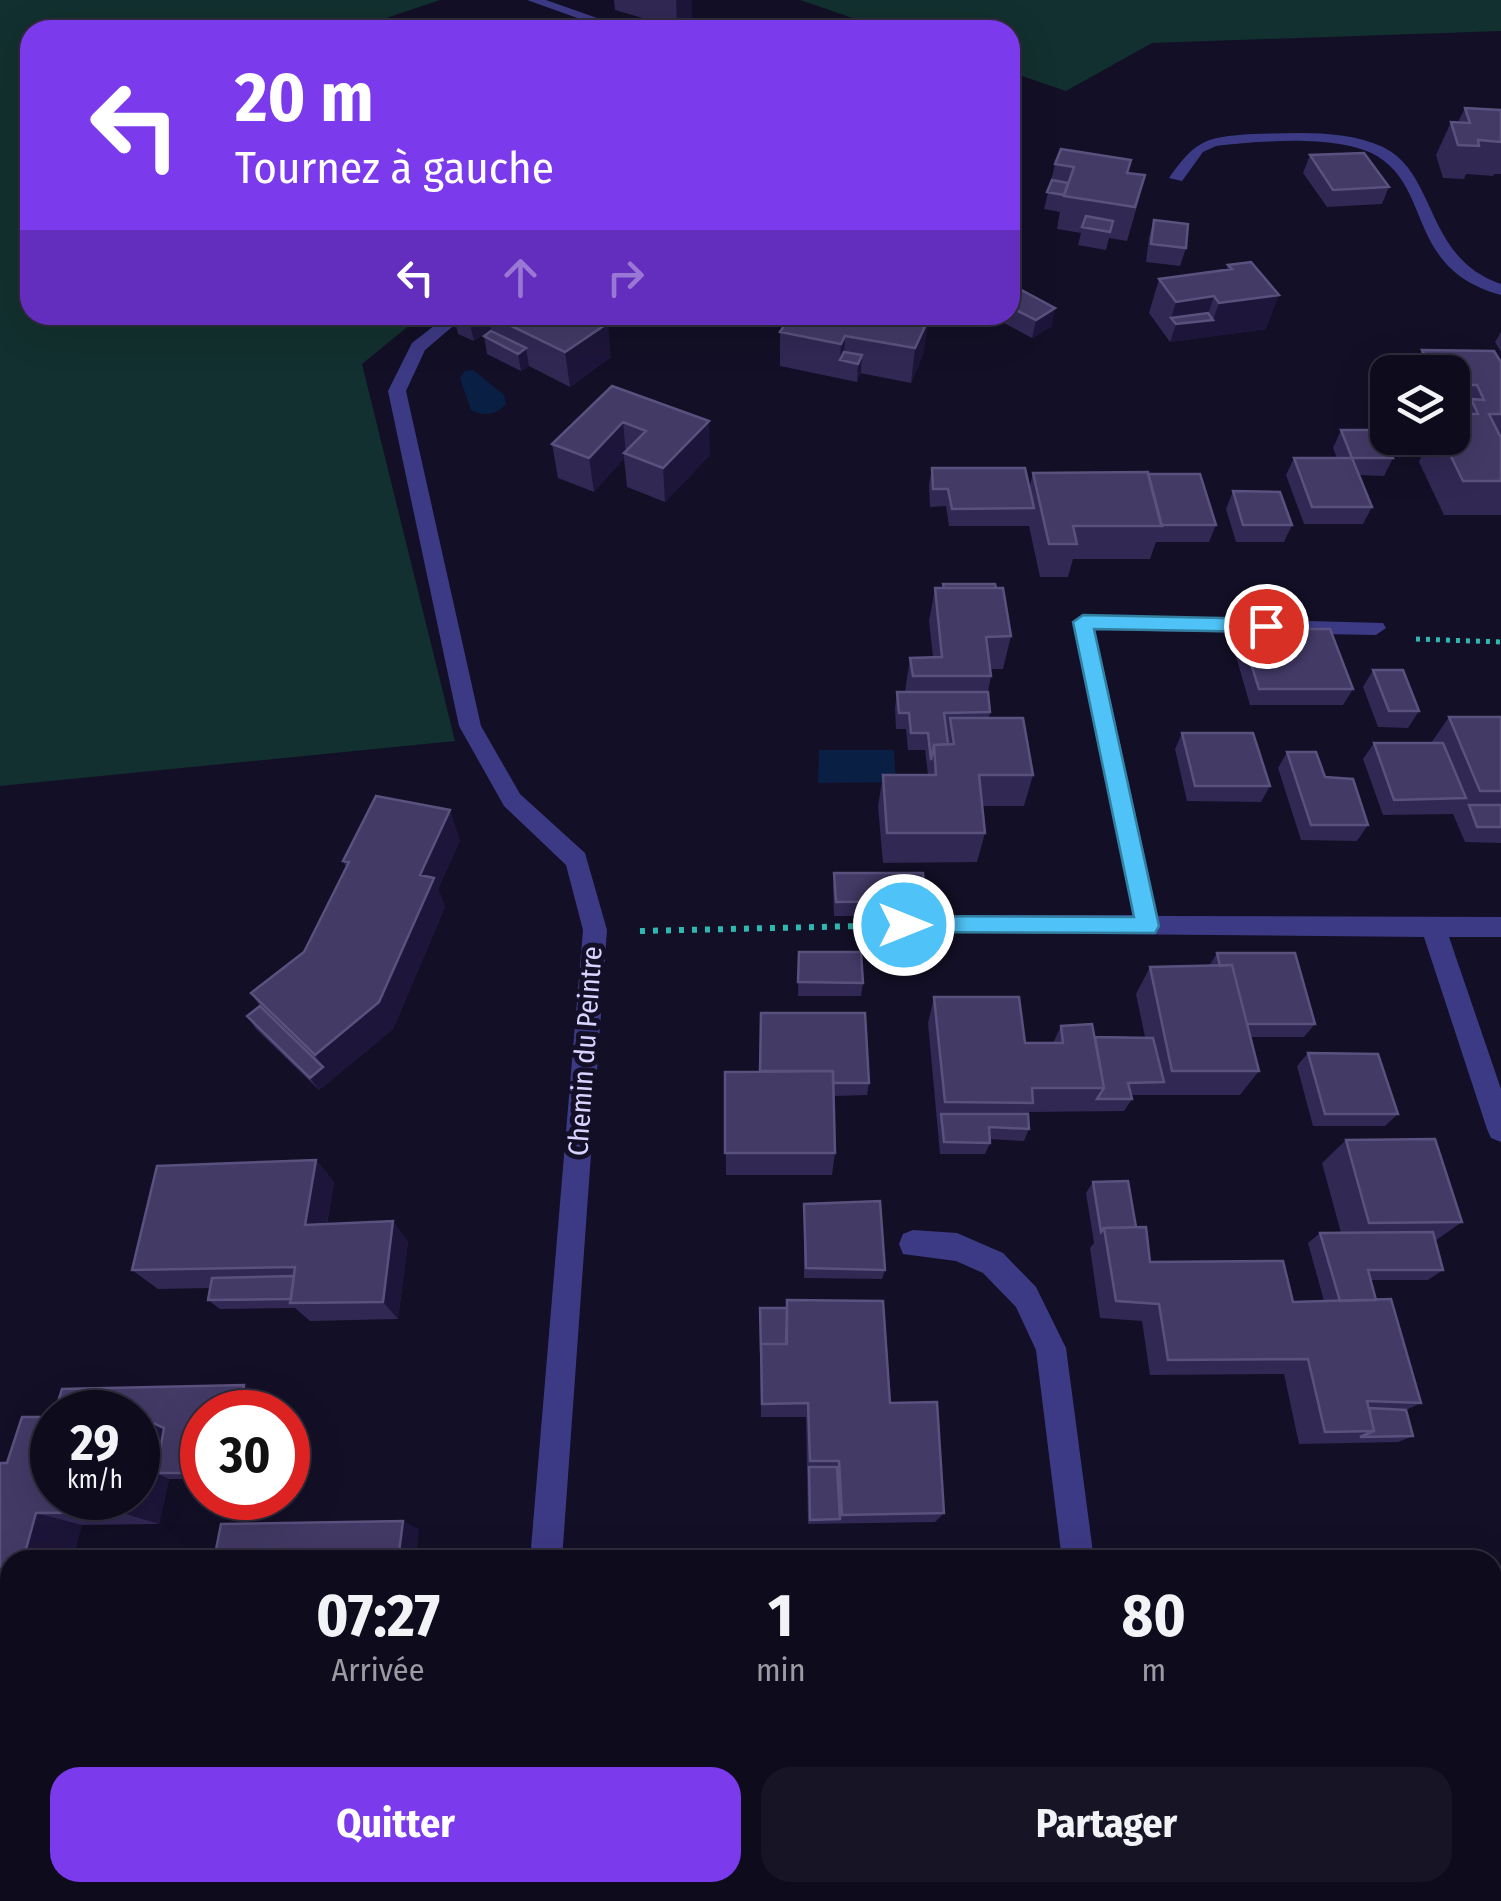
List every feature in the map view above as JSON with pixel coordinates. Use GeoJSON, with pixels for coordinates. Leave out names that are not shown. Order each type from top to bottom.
{"type":"FeatureCollection","features":[{"type":"Feature","properties":{"kind":"street"},"geometry":{"type":"LineString","coordinates":[[533,0],[594,20]]}},
{"type":"Feature","properties":{"kind":"street"},"geometry":{"type":"LineString","coordinates":[[1177,178],[1198,150],[1213,142],[1350,141],[1373,148],[1391,158],[1448,259],[1466,276],[1501,290]]}},
{"type":"Feature","properties":{"kind":"street","name":"Chemin du Peintre"},"geometry":{"type":"LineString","coordinates":[[445,325],[418,346],[397,392],[470,726],[512,800],[577,860],[595,930],[547,1550]]}},
{"type":"Feature","properties":{"kind":"street"},"geometry":{"type":"LineString","coordinates":[[1148,926],[1083,622],[1376,628]]}},
{"type":"Feature","properties":{"kind":"street"},"geometry":{"type":"LineString","coordinates":[[904,925],[1501,927]]}},
{"type":"Feature","properties":{"kind":"street"},"geometry":{"type":"LineString","coordinates":[[1433,928],[1501,1129]]}},
{"type":"Feature","properties":{"kind":"street"},"geometry":{"type":"LineString","coordinates":[[914,1244],[957,1247],[993,1264],[1026,1297],[1050,1348],[1077,1550]]}},
{"type":"Feature","properties":{"kind":"path"},"geometry":{"type":"LineString","coordinates":[[1376,628],[1428,642],[1501,642]]}},
{"type":"Feature","properties":{"kind":"path"},"geometry":{"type":"LineString","coordinates":[[665,932],[904,925]]}},
{"type":"Feature","properties":{"kind":"green space"},"geometry":{"type":"Polygon","coordinates":[[[0,0],[440,0],[381,20],[20,20],[20,325],[410,325],[362,364],[455,741],[0,786],[0,0]]]}},
{"type":"Feature","properties":{"kind":"green space"},"geometry":{"type":"Polygon","coordinates":[[[800,0],[1501,0],[1501,31],[1152,43],[1066,91],[1020,75],[1020,20],[859,20],[800,0]]]}},
{"type":"Feature","properties":{"kind":"water"},"geometry":{"type":"Polygon","coordinates":[[[473,370],[504,395],[506,404],[498,411],[485,414],[471,410],[460,378],[465,371],[473,370]]]}},
{"type":"Feature","properties":{"kind":"water"},"geometry":{"type":"Polygon","coordinates":[[[819,750],[894,750],[896,782],[818,783],[819,750]]]}},
{"type":"Feature","properties":{"kind":"building"},"geometry":{"type":"Polygon","coordinates":[[[1465,108],[1501,110],[1501,142],[1478,140],[1479,146],[1458,145],[1451,122],[1470,123],[1465,108]]]}},
{"type":"Feature","properties":{"kind":"building"},"geometry":{"type":"Polygon","coordinates":[[[1061,149],[1131,160],[1127,173],[1145,175],[1135,207],[1064,196],[1074,167],[1055,164],[1061,149]]]}},
{"type":"Feature","properties":{"kind":"building"},"geometry":{"type":"Polygon","coordinates":[[[1364,153],[1389,187],[1333,190],[1310,155],[1364,153]]]}},
{"type":"Feature","properties":{"kind":"building"},"geometry":{"type":"Polygon","coordinates":[[[1052,180],[1068,183],[1064,195],[1047,192],[1052,180]]]}},
{"type":"Feature","properties":{"kind":"building"},"geometry":{"type":"Polygon","coordinates":[[[1086,216],[1113,221],[1110,232],[1082,227],[1086,216]]]}},
{"type":"Feature","properties":{"kind":"building"},"geometry":{"type":"Polygon","coordinates":[[[1154,220],[1188,224],[1186,248],[1151,244],[1154,220]]]}},
{"type":"Feature","properties":{"kind":"building"},"geometry":{"type":"Polygon","coordinates":[[[1251,262],[1279,295],[1219,303],[1214,296],[1176,302],[1159,279],[1232,269],[1228,265],[1251,262]]]}},
{"type":"Feature","properties":{"kind":"building"},"geometry":{"type":"Polygon","coordinates":[[[1020,289],[1055,308],[1036,320],[1020,312],[1020,289]]]}},
{"type":"Feature","properties":{"kind":"building"},"geometry":{"type":"Polygon","coordinates":[[[1208,313],[1213,320],[1176,324],[1171,318],[1208,313]]]}},
{"type":"Feature","properties":{"kind":"building"},"geometry":{"type":"Polygon","coordinates":[[[510,325],[605,325],[565,352],[510,325]]]}},
{"type":"Feature","properties":{"kind":"building"},"geometry":{"type":"Polygon","coordinates":[[[785,325],[926,325],[915,348],[845,336],[841,344],[780,332],[785,325]]]}},
{"type":"Feature","properties":{"kind":"building"},"geometry":{"type":"Polygon","coordinates":[[[491,331],[526,348],[518,354],[484,336],[491,331]]]}},
{"type":"Feature","properties":{"kind":"building"},"geometry":{"type":"Polygon","coordinates":[[[1422,350],[1494,351],[1501,362],[1501,414],[1489,414],[1501,438],[1501,481],[1463,481],[1450,455],[1470,455],[1470,414],[1478,414],[1471,399],[1484,400],[1477,385],[1470,385],[1470,355],[1424,355],[1422,350]]]}},
{"type":"Feature","properties":{"kind":"building"},"geometry":{"type":"Polygon","coordinates":[[[844,352],[862,355],[858,364],[840,360],[844,352]]]}},
{"type":"Feature","properties":{"kind":"building"},"geometry":{"type":"Polygon","coordinates":[[[612,386],[709,421],[663,468],[624,453],[646,431],[623,422],[589,458],[552,444],[612,386]]]}},
{"type":"Feature","properties":{"kind":"building"},"geometry":{"type":"Polygon","coordinates":[[[1341,430],[1370,430],[1370,455],[1393,458],[1352,458],[1341,430]]]}},
{"type":"Feature","properties":{"kind":"building"},"geometry":{"type":"Polygon","coordinates":[[[1294,458],[1352,458],[1372,507],[1312,507],[1294,458]]]}},
{"type":"Feature","properties":{"kind":"building"},"geometry":{"type":"Polygon","coordinates":[[[932,468],[1025,468],[1034,508],[952,509],[948,489],[933,489],[932,468]]]}},
{"type":"Feature","properties":{"kind":"building"},"geometry":{"type":"Polygon","coordinates":[[[1148,472],[1162,526],[1073,526],[1077,544],[1049,544],[1033,473],[1148,472]]]}},
{"type":"Feature","properties":{"kind":"building"},"geometry":{"type":"Polygon","coordinates":[[[1148,474],[1200,474],[1216,525],[1161,525],[1148,474]]]}},
{"type":"Feature","properties":{"kind":"building"},"geometry":{"type":"Polygon","coordinates":[[[1233,491],[1280,492],[1292,525],[1243,525],[1233,491]]]}},
{"type":"Feature","properties":{"kind":"building"},"geometry":{"type":"Polygon","coordinates":[[[943,584],[995,584],[996,588],[944,588],[943,584]]]}},
{"type":"Feature","properties":{"kind":"building"},"geometry":{"type":"Polygon","coordinates":[[[935,588],[1003,588],[1011,636],[986,637],[991,676],[913,676],[910,658],[942,657],[935,588]]]}},
{"type":"Feature","properties":{"kind":"building"},"geometry":{"type":"Polygon","coordinates":[[[1240,629],[1330,629],[1353,689],[1259,689],[1240,629]]]}},
{"type":"Feature","properties":{"kind":"building"},"geometry":{"type":"Polygon","coordinates":[[[1373,670],[1403,670],[1419,711],[1389,711],[1373,670]]]}},
{"type":"Feature","properties":{"kind":"building"},"geometry":{"type":"Polygon","coordinates":[[[897,692],[988,692],[990,712],[944,713],[948,744],[934,745],[931,760],[928,733],[911,733],[909,713],[899,713],[897,692]]]}},
{"type":"Feature","properties":{"kind":"building"},"geometry":{"type":"Polygon","coordinates":[[[1449,717],[1501,717],[1501,791],[1480,791],[1449,717]]]}},
{"type":"Feature","properties":{"kind":"building"},"geometry":{"type":"Polygon","coordinates":[[[950,718],[1023,718],[1033,775],[979,775],[985,833],[887,833],[883,775],[936,775],[934,745],[954,744],[950,718]]]}},
{"type":"Feature","properties":{"kind":"building"},"geometry":{"type":"Polygon","coordinates":[[[1182,733],[1253,733],[1270,786],[1195,786],[1182,733]]]}},
{"type":"Feature","properties":{"kind":"building"},"geometry":{"type":"Polygon","coordinates":[[[1374,743],[1443,743],[1466,798],[1394,800],[1374,743]]]}},
{"type":"Feature","properties":{"kind":"building"},"geometry":{"type":"Polygon","coordinates":[[[1287,752],[1316,752],[1325,777],[1353,779],[1368,825],[1311,825],[1287,752]]]}},
{"type":"Feature","properties":{"kind":"building"},"geometry":{"type":"Polygon","coordinates":[[[376,796],[450,810],[420,875],[434,878],[379,1002],[315,1055],[251,993],[304,952],[349,862],[343,861],[376,796]]]}},
{"type":"Feature","properties":{"kind":"building"},"geometry":{"type":"Polygon","coordinates":[[[1469,805],[1501,805],[1501,827],[1477,827],[1469,805]]]}},
{"type":"Feature","properties":{"kind":"building"},"geometry":{"type":"Polygon","coordinates":[[[834,873],[923,873],[925,901],[836,902],[834,873]]]}},
{"type":"Feature","properties":{"kind":"building"},"geometry":{"type":"Polygon","coordinates":[[[799,952],[861,952],[863,983],[798,982],[799,952]]]}},
{"type":"Feature","properties":{"kind":"building"},"geometry":{"type":"Polygon","coordinates":[[[1217,953],[1295,953],[1315,1024],[1247,1024],[1232,965],[1220,966],[1217,953]]]}},
{"type":"Feature","properties":{"kind":"building"},"geometry":{"type":"Polygon","coordinates":[[[1232,965],[1259,1071],[1172,1071],[1150,967],[1232,965]]]}},
{"type":"Feature","properties":{"kind":"building"},"geometry":{"type":"Polygon","coordinates":[[[934,997],[1019,997],[1025,1043],[1063,1043],[1061,1026],[1092,1024],[1104,1088],[1032,1088],[1033,1103],[945,1102],[934,997]]]}},
{"type":"Feature","properties":{"kind":"building"},"geometry":{"type":"Polygon","coordinates":[[[260,1006],[323,1067],[310,1078],[247,1016],[260,1006]]]}},
{"type":"Feature","properties":{"kind":"building"},"geometry":{"type":"Polygon","coordinates":[[[761,1013],[865,1013],[869,1083],[833,1083],[833,1071],[760,1071],[761,1013]]]}},
{"type":"Feature","properties":{"kind":"building"},"geometry":{"type":"Polygon","coordinates":[[[1095,1037],[1153,1038],[1164,1082],[1128,1083],[1132,1099],[1097,1099],[1104,1088],[1095,1037]]]}},
{"type":"Feature","properties":{"kind":"building"},"geometry":{"type":"Polygon","coordinates":[[[1308,1053],[1378,1054],[1398,1114],[1325,1114],[1308,1053]]]}},
{"type":"Feature","properties":{"kind":"building"},"geometry":{"type":"Polygon","coordinates":[[[833,1071],[835,1153],[725,1153],[725,1072],[833,1071]]]}},
{"type":"Feature","properties":{"kind":"building"},"geometry":{"type":"Polygon","coordinates":[[[941,1114],[1028,1114],[1029,1129],[989,1127],[990,1143],[944,1142],[941,1114]]]}},
{"type":"Feature","properties":{"kind":"building"},"geometry":{"type":"Polygon","coordinates":[[[1435,1139],[1462,1222],[1369,1223],[1346,1140],[1435,1139]]]}},
{"type":"Feature","properties":{"kind":"building"},"geometry":{"type":"Polygon","coordinates":[[[316,1160],[305,1225],[393,1221],[383,1302],[290,1303],[295,1267],[132,1270],[157,1166],[316,1160]]]}},
{"type":"Feature","properties":{"kind":"building"},"geometry":{"type":"Polygon","coordinates":[[[1128,1181],[1136,1227],[1104,1228],[1101,1232],[1093,1182],[1128,1181]]]}},
{"type":"Feature","properties":{"kind":"building"},"geometry":{"type":"Polygon","coordinates":[[[880,1201],[885,1270],[806,1268],[804,1204],[880,1201]]]}},
{"type":"Feature","properties":{"kind":"building"},"geometry":{"type":"Polygon","coordinates":[[[1146,1227],[1150,1262],[1283,1261],[1293,1302],[1391,1299],[1421,1403],[1367,1401],[1374,1431],[1325,1432],[1308,1359],[1168,1360],[1159,1304],[1116,1301],[1104,1228],[1146,1227]]]}},
{"type":"Feature","properties":{"kind":"building"},"geometry":{"type":"Polygon","coordinates":[[[1433,1232],[1443,1270],[1368,1270],[1376,1300],[1340,1301],[1320,1233],[1433,1232]]]}},
{"type":"Feature","properties":{"kind":"building"},"geometry":{"type":"Polygon","coordinates":[[[294,1276],[291,1299],[208,1300],[212,1278],[294,1276]]]}},
{"type":"Feature","properties":{"kind":"building"},"geometry":{"type":"Polygon","coordinates":[[[787,1300],[883,1301],[890,1403],[937,1402],[944,1513],[842,1515],[839,1461],[810,1461],[808,1403],[762,1404],[761,1344],[787,1344],[787,1300]]]}},
{"type":"Feature","properties":{"kind":"building"},"geometry":{"type":"Polygon","coordinates":[[[760,1308],[787,1308],[786,1344],[761,1344],[761,1352],[760,1308]]]}},
{"type":"Feature","properties":{"kind":"building"},"geometry":{"type":"Polygon","coordinates":[[[244,1385],[243,1390],[180,1390],[180,1473],[160,1473],[164,1428],[160,1426],[160,1390],[62,1389],[244,1385]]]}},
{"type":"Feature","properties":{"kind":"building"},"geometry":{"type":"Polygon","coordinates":[[[1369,1408],[1406,1410],[1413,1436],[1360,1437],[1374,1431],[1369,1408]]]}},
{"type":"Feature","properties":{"kind":"building"},"geometry":{"type":"Polygon","coordinates":[[[22,1417],[30,1417],[30,1520],[34,1520],[26,1550],[0,1550],[0,1463],[7,1463],[22,1417]]]}},
{"type":"Feature","properties":{"kind":"building"},"geometry":{"type":"Polygon","coordinates":[[[809,1467],[837,1467],[840,1519],[810,1520],[809,1467]]]}},
{"type":"Feature","properties":{"kind":"building"},"geometry":{"type":"Polygon","coordinates":[[[403,1521],[399,1550],[216,1550],[221,1524],[403,1521]]]}},
{"type":"Feature","properties":{"kind":"route"},"geometry":{"type":"LineString","coordinates":[[904,925],[1148,926],[1083,622],[1266,626]]}}]}
